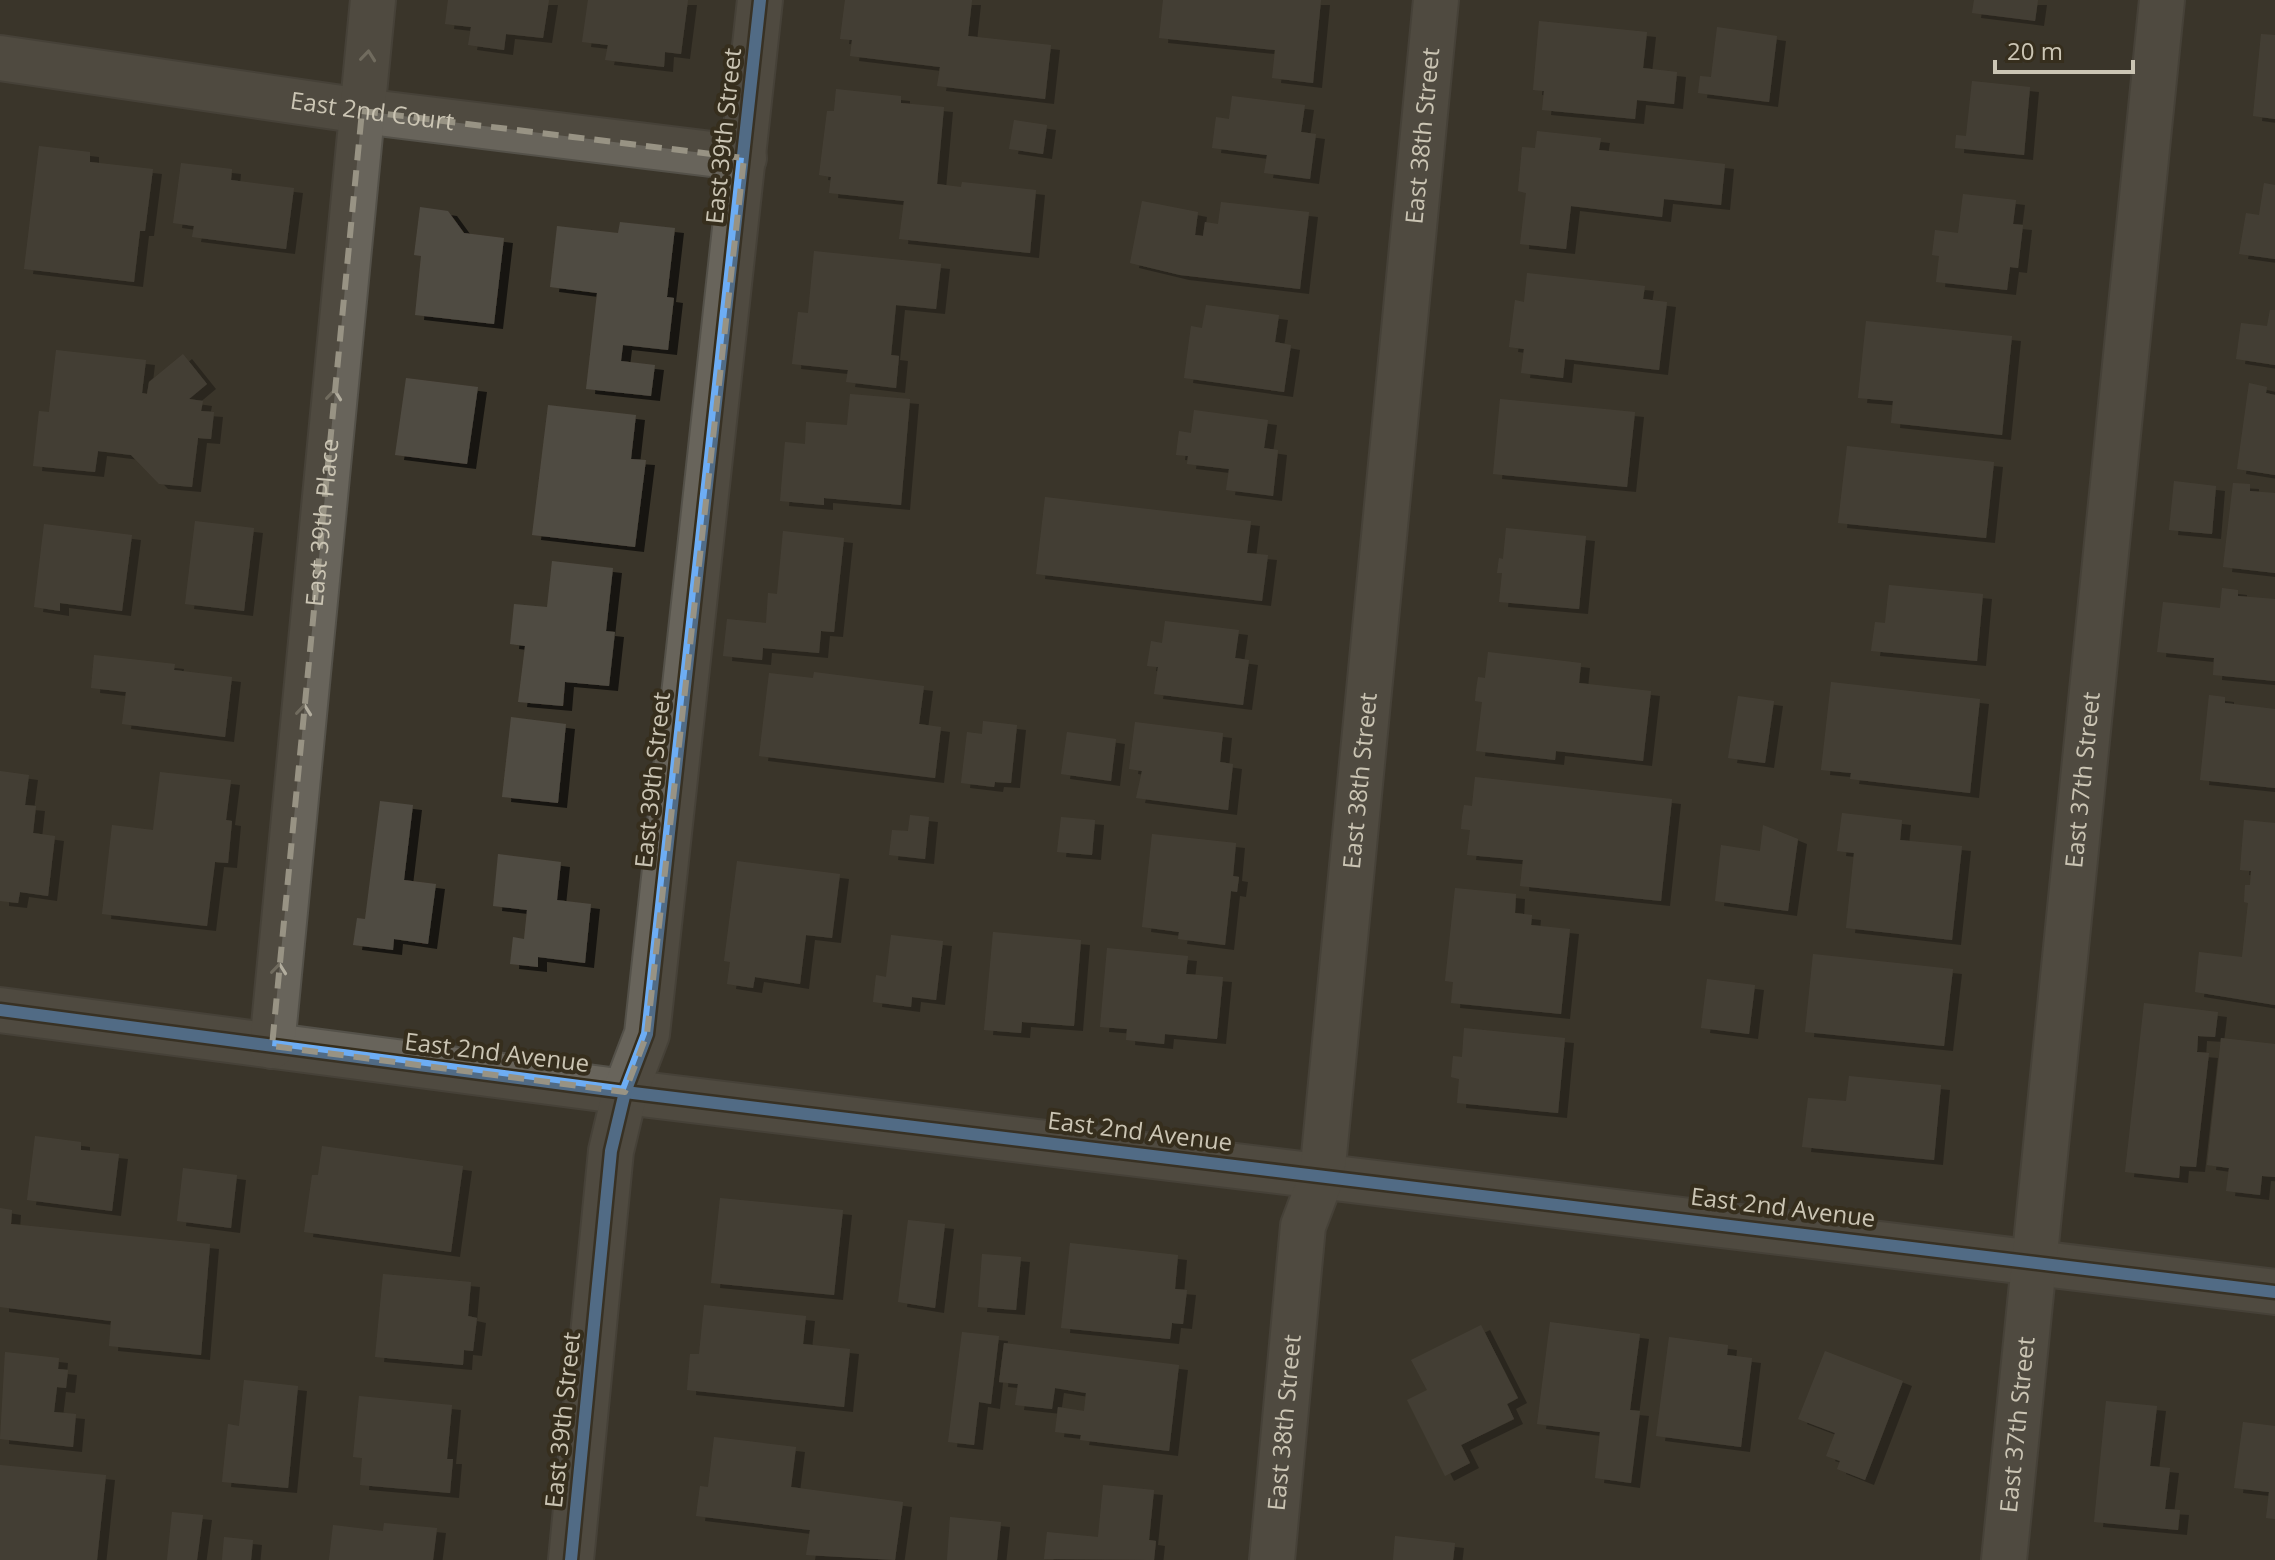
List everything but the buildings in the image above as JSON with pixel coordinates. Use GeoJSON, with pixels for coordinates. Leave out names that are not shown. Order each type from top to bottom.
{"type":"FeatureCollection","features":[{"type":"Feature","properties":{"kind":"street","name":"East 39th Place"},"geometry":{"type":"LineString","coordinates":[[272,1046],[373,0]]}},
{"type":"Feature","properties":{"kind":"street","name":"East 39th Street"},"geometry":{"type":"LineString","coordinates":[[571,1560],[611,1151],[625,1092],[647,1034],[760,0]]}},
{"type":"Feature","properties":{"kind":"street","name":"East 38th Street"},"geometry":{"type":"LineString","coordinates":[[1272,1560],[1303,1226],[1322,1176],[1436,0]]}},
{"type":"Feature","properties":{"kind":"street","name":"East 37th Street"},"geometry":{"type":"LineString","coordinates":[[2004,1560],[2162,0]]}},
{"type":"Feature","properties":{"kind":"street","name":"East 2nd Court"},"geometry":{"type":"LineString","coordinates":[[0,58],[362,111],[744,158]]}},
{"type":"Feature","properties":{"kind":"street","name":"East 2nd Avenue"},"geometry":{"type":"LineString","coordinates":[[0,1010],[625,1092],[2275,1292]]}},
{"type":"Feature","properties":{"kind":"highlighted area"},"geometry":{"type":"Polygon","coordinates":[[[362,111],[744,158],[647,1034],[625,1092],[272,1046],[362,111]]]}},
{"type":"Feature","properties":{"kind":"cycle path"},"geometry":{"type":"LineString","coordinates":[[571,1560],[611,1151],[625,1092],[647,1034],[760,0]]}},
{"type":"Feature","properties":{"kind":"cycle path"},"geometry":{"type":"LineString","coordinates":[[0,1010],[625,1092],[2275,1292]]}}]}
